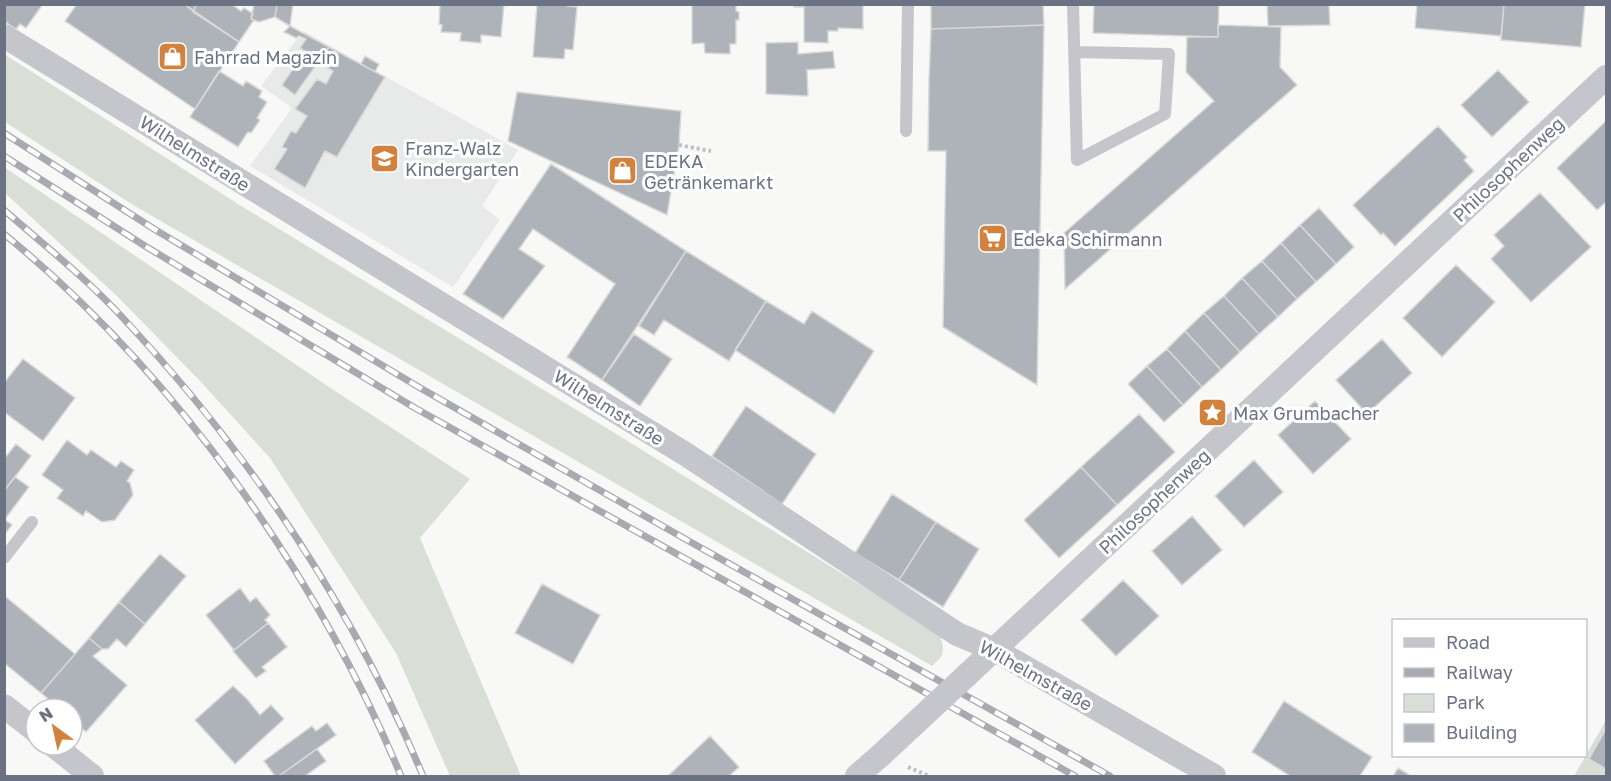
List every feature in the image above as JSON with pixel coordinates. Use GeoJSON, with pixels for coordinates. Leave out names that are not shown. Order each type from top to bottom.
{"type":"FeatureCollection","features":[{"type":"Feature","properties":{"kind":"street","name":"Wilhelmstraße"},"geometry":{"type":"LineString","coordinates":[[4,36],[687,455],[957,634],[995,650],[1214,777]]}},
{"type":"Feature","properties":{"kind":"street","name":"Philosophenweg"},"geometry":{"type":"LineString","coordinates":[[857,777],[1606,77]]}},
{"type":"Feature","properties":{"kind":"street"},"geometry":{"type":"LineString","coordinates":[[4,706],[24,722]]}},
{"type":"Feature","properties":{"kind":"street"},"geometry":{"type":"LineString","coordinates":[[68,757],[92,777]]}},
{"type":"Feature","properties":{"kind":"lane"},"geometry":{"type":"LineString","coordinates":[[906,131],[908,4]]}},
{"type":"Feature","properties":{"kind":"lane"},"geometry":{"type":"LineString","coordinates":[[1073,4],[1074,52],[1077,160],[1165,114],[1169,54],[1074,52]]}},
{"type":"Feature","properties":{"kind":"lane"},"geometry":{"type":"LineString","coordinates":[[4,558],[32,522]]}},
{"type":"Feature","properties":{"kind":"path"},"geometry":{"type":"LineString","coordinates":[[679,145],[711,151]]}},
{"type":"Feature","properties":{"kind":"shaded area","name":"Franz-Walz Kindergarten"},"geometry":{"type":"Polygon","coordinates":[[[303,31],[518,150],[482,206],[500,220],[453,287],[250,166],[292,108],[261,86],[303,31]]]}},
{"type":"Feature","properties":{"kind":"green space"},"geometry":{"type":"Polygon","coordinates":[[[4,54],[238,204],[940,634],[943,647],[942,656],[932,666],[133,205],[5,122],[4,54]]]}},
{"type":"Feature","properties":{"kind":"green space"},"geometry":{"type":"Polygon","coordinates":[[[4,167],[332,389],[470,479],[420,538],[521,776],[450,776],[396,653],[270,458],[201,382],[118,297],[5,193],[4,167]]]}},
{"type":"Feature","properties":{"kind":"green space"},"geometry":{"type":"Polygon","coordinates":[[[1606,720],[1606,776],[1574,776],[1587,757],[1606,720]]]}},
{"type":"Feature","properties":{"kind":"building"},"geometry":{"type":"Polygon","coordinates":[[[4,4],[43,4],[26,28],[20,24],[16,29],[4,21],[4,4]]]}},
{"type":"Feature","properties":{"kind":"building","name":"Fahrrad Magazin"},"geometry":{"type":"Polygon","coordinates":[[[77,4],[184,4],[239,42],[195,109],[65,21],[77,4]]]}},
{"type":"Feature","properties":{"kind":"building"},"geometry":{"type":"Polygon","coordinates":[[[184,4],[197,4],[193,11],[184,4]]]}},
{"type":"Feature","properties":{"kind":"building"},"geometry":{"type":"Polygon","coordinates":[[[197,4],[231,4],[241,11],[244,8],[253,14],[251,19],[254,20],[239,42],[193,12],[197,4]]]}},
{"type":"Feature","properties":{"kind":"building"},"geometry":{"type":"Polygon","coordinates":[[[254,4],[277,4],[275,17],[259,22],[251,19],[254,4]]]}},
{"type":"Feature","properties":{"kind":"building"},"geometry":{"type":"Polygon","coordinates":[[[277,4],[293,4],[290,26],[275,17],[277,4]]]}},
{"type":"Feature","properties":{"kind":"building"},"geometry":{"type":"Polygon","coordinates":[[[440,4],[504,4],[501,37],[481,35],[481,43],[460,41],[461,33],[441,32],[440,4]]]}},
{"type":"Feature","properties":{"kind":"building"},"geometry":{"type":"Polygon","coordinates":[[[537,4],[567,4],[567,6],[577,7],[573,50],[565,49],[564,59],[533,57],[537,4]]]}},
{"type":"Feature","properties":{"kind":"building"},"geometry":{"type":"Polygon","coordinates":[[[692,4],[736,4],[739,20],[736,20],[736,44],[730,44],[730,54],[705,53],[704,43],[692,44],[692,4]]]}},
{"type":"Feature","properties":{"kind":"building"},"geometry":{"type":"Polygon","coordinates":[[[794,4],[863,4],[863,29],[838,28],[838,31],[828,31],[828,43],[804,42],[804,7],[794,7],[794,4]]]}},
{"type":"Feature","properties":{"kind":"building"},"geometry":{"type":"Polygon","coordinates":[[[931,4],[1043,4],[1044,25],[931,29],[931,4]]]}},
{"type":"Feature","properties":{"kind":"building"},"geometry":{"type":"Polygon","coordinates":[[[1094,4],[1219,4],[1218,37],[1093,33],[1094,4]]]}},
{"type":"Feature","properties":{"kind":"building"},"geometry":{"type":"Polygon","coordinates":[[[1267,4],[1329,4],[1330,25],[1268,26],[1267,4]]]}},
{"type":"Feature","properties":{"kind":"building"},"geometry":{"type":"Polygon","coordinates":[[[1417,4],[1504,4],[1501,36],[1415,28],[1417,4]]]}},
{"type":"Feature","properties":{"kind":"building"},"geometry":{"type":"Polygon","coordinates":[[[1504,4],[1585,4],[1581,47],[1501,40],[1504,4]]]}},
{"type":"Feature","properties":{"kind":"building","name":"Edeka Schirmann"},"geometry":{"type":"Polygon","coordinates":[[[1044,25],[1037,385],[943,327],[946,151],[928,151],[929,79],[931,29],[1044,25]]]}},
{"type":"Feature","properties":{"kind":"building"},"geometry":{"type":"Polygon","coordinates":[[[1218,25],[1281,27],[1280,67],[1297,85],[1065,289],[1064,233],[1214,101],[1186,72],[1187,37],[1218,37],[1218,25]]]}},
{"type":"Feature","properties":{"kind":"building"},"geometry":{"type":"Polygon","coordinates":[[[290,26],[329,47],[295,95],[282,85],[305,51],[300,48],[306,39],[299,36],[296,38],[284,32],[290,26]]]}},
{"type":"Feature","properties":{"kind":"building"},"geometry":{"type":"Polygon","coordinates":[[[798,42],[798,54],[833,51],[835,68],[807,70],[808,96],[766,94],[766,43],[798,42]]]}},
{"type":"Feature","properties":{"kind":"building"},"geometry":{"type":"Polygon","coordinates":[[[329,47],[385,77],[337,157],[325,151],[305,188],[274,169],[287,149],[282,147],[291,131],[296,133],[307,116],[295,109],[317,79],[326,84],[333,71],[318,62],[329,47]]]}},
{"type":"Feature","properties":{"kind":"building"},"geometry":{"type":"Polygon","coordinates":[[[365,56],[379,64],[375,72],[361,64],[365,56]]]}},
{"type":"Feature","properties":{"kind":"building"},"geometry":{"type":"Polygon","coordinates":[[[1498,70],[1529,102],[1492,137],[1461,105],[1498,70]]]}},
{"type":"Feature","properties":{"kind":"building"},"geometry":{"type":"Polygon","coordinates":[[[219,71],[243,86],[246,81],[262,91],[259,97],[267,102],[257,118],[260,120],[238,147],[190,117],[219,71]]]}},
{"type":"Feature","properties":{"kind":"building","name":"EDEKA Getränkemarkt"},"geometry":{"type":"Polygon","coordinates":[[[517,92],[681,111],[679,145],[667,215],[508,141],[517,92]]]}},
{"type":"Feature","properties":{"kind":"building"},"geometry":{"type":"Polygon","coordinates":[[[1606,121],[1606,202],[1597,210],[1557,168],[1606,121]]]}},
{"type":"Feature","properties":{"kind":"building"},"geometry":{"type":"Polygon","coordinates":[[[1438,126],[1467,157],[1464,160],[1474,171],[1395,246],[1383,233],[1381,235],[1353,205],[1438,126]]]}},
{"type":"Feature","properties":{"kind":"building"},"geometry":{"type":"Polygon","coordinates":[[[551,164],[686,251],[602,380],[567,357],[615,284],[533,229],[519,249],[545,266],[503,319],[463,294],[551,164]]]}},
{"type":"Feature","properties":{"kind":"building"},"geometry":{"type":"Polygon","coordinates":[[[1540,193],[1591,247],[1531,302],[1491,259],[1504,246],[1494,235],[1540,193]]]}},
{"type":"Feature","properties":{"kind":"building"},"geometry":{"type":"Polygon","coordinates":[[[1319,208],[1354,247],[1336,264],[1300,225],[1319,208]]]}},
{"type":"Feature","properties":{"kind":"building"},"geometry":{"type":"Polygon","coordinates":[[[1300,225],[1336,264],[1316,282],[1281,243],[1300,225]]]}},
{"type":"Feature","properties":{"kind":"building"},"geometry":{"type":"Polygon","coordinates":[[[1281,243],[1316,282],[1297,299],[1262,261],[1281,243]]]}},
{"type":"Feature","properties":{"kind":"building"},"geometry":{"type":"Polygon","coordinates":[[[686,251],[766,301],[729,361],[664,320],[654,335],[639,326],[686,251]]]}},
{"type":"Feature","properties":{"kind":"building"},"geometry":{"type":"Polygon","coordinates":[[[1262,261],[1297,299],[1278,317],[1242,278],[1262,261]]]}},
{"type":"Feature","properties":{"kind":"building"},"geometry":{"type":"Polygon","coordinates":[[[1456,265],[1495,302],[1442,357],[1403,318],[1456,265]]]}},
{"type":"Feature","properties":{"kind":"building"},"geometry":{"type":"Polygon","coordinates":[[[1242,278],[1278,317],[1259,334],[1224,296],[1242,278]]]}},
{"type":"Feature","properties":{"kind":"building"},"geometry":{"type":"Polygon","coordinates":[[[1224,296],[1259,334],[1240,352],[1204,313],[1224,296]]]}},
{"type":"Feature","properties":{"kind":"building"},"geometry":{"type":"Polygon","coordinates":[[[766,301],[804,324],[812,311],[874,351],[834,414],[735,350],[766,301]]]}},
{"type":"Feature","properties":{"kind":"building"},"geometry":{"type":"Polygon","coordinates":[[[1204,313],[1240,352],[1221,370],[1185,331],[1204,313]]]}},
{"type":"Feature","properties":{"kind":"building"},"geometry":{"type":"Polygon","coordinates":[[[1185,331],[1221,370],[1202,387],[1167,349],[1185,331]]]}},
{"type":"Feature","properties":{"kind":"building"},"geometry":{"type":"Polygon","coordinates":[[[634,334],[672,359],[640,406],[602,380],[634,334]]]}},
{"type":"Feature","properties":{"kind":"building"},"geometry":{"type":"Polygon","coordinates":[[[1382,339],[1412,373],[1367,414],[1336,380],[1382,339]]]}},
{"type":"Feature","properties":{"kind":"building"},"geometry":{"type":"Polygon","coordinates":[[[1167,349],[1202,387],[1183,405],[1147,366],[1167,349]]]}},
{"type":"Feature","properties":{"kind":"building"},"geometry":{"type":"Polygon","coordinates":[[[23,359],[75,398],[43,441],[4,412],[4,383],[23,359]]]}},
{"type":"Feature","properties":{"kind":"building"},"geometry":{"type":"Polygon","coordinates":[[[1147,366],[1183,405],[1164,422],[1128,384],[1147,366]]]}},
{"type":"Feature","properties":{"kind":"building"},"geometry":{"type":"Polygon","coordinates":[[[1315,401],[1351,439],[1313,474],[1278,435],[1315,401]]]}},
{"type":"Feature","properties":{"kind":"building"},"geometry":{"type":"Polygon","coordinates":[[[746,406],[816,454],[782,504],[712,456],[746,406]]]}},
{"type":"Feature","properties":{"kind":"building"},"geometry":{"type":"Polygon","coordinates":[[[1139,414],[1175,452],[1117,505],[1081,467],[1139,414]]]}},
{"type":"Feature","properties":{"kind":"building"},"geometry":{"type":"Polygon","coordinates":[[[67,440],[87,455],[91,450],[116,467],[121,461],[134,470],[127,481],[130,483],[133,495],[115,520],[102,522],[86,511],[83,516],[57,498],[63,490],[42,475],[67,440]]]}},
{"type":"Feature","properties":{"kind":"building"},"geometry":{"type":"Polygon","coordinates":[[[16,444],[31,456],[4,491],[4,459],[16,444]]]}},
{"type":"Feature","properties":{"kind":"building"},"geometry":{"type":"Polygon","coordinates":[[[1254,460],[1283,492],[1244,527],[1215,496],[1254,460]]]}},
{"type":"Feature","properties":{"kind":"building"},"geometry":{"type":"Polygon","coordinates":[[[1081,467],[1117,505],[1059,558],[1024,520],[1081,467]]]}},
{"type":"Feature","properties":{"kind":"building"},"geometry":{"type":"Polygon","coordinates":[[[15,477],[29,487],[5,519],[4,491],[15,477]]]}},
{"type":"Feature","properties":{"kind":"building"},"geometry":{"type":"Polygon","coordinates":[[[892,494],[936,522],[899,580],[855,553],[892,494]]]}},
{"type":"Feature","properties":{"kind":"building"},"geometry":{"type":"Polygon","coordinates":[[[1192,516],[1222,550],[1182,585],[1152,551],[1192,516]]]}},
{"type":"Feature","properties":{"kind":"building"},"geometry":{"type":"Polygon","coordinates":[[[4,519],[12,525],[4,535],[4,519]]]}},
{"type":"Feature","properties":{"kind":"building"},"geometry":{"type":"Polygon","coordinates":[[[936,522],[979,549],[943,607],[899,580],[936,522]]]}},
{"type":"Feature","properties":{"kind":"building"},"geometry":{"type":"Polygon","coordinates":[[[160,554],[186,576],[145,624],[119,602],[160,554]]]}},
{"type":"Feature","properties":{"kind":"building"},"geometry":{"type":"Polygon","coordinates":[[[1123,580],[1159,616],[1116,656],[1081,620],[1123,580]]]}},
{"type":"Feature","properties":{"kind":"building"},"geometry":{"type":"Polygon","coordinates":[[[542,584],[600,615],[573,664],[515,633],[542,584]]]}},
{"type":"Feature","properties":{"kind":"building"},"geometry":{"type":"Polygon","coordinates":[[[240,588],[250,602],[256,597],[270,615],[265,620],[268,623],[234,650],[206,615],[240,588]]]}},
{"type":"Feature","properties":{"kind":"building"},"geometry":{"type":"Polygon","coordinates":[[[6,597],[75,654],[41,693],[4,663],[4,599],[6,597]]]}},
{"type":"Feature","properties":{"kind":"building"},"geometry":{"type":"Polygon","coordinates":[[[119,602],[145,624],[126,647],[117,639],[108,649],[102,649],[89,638],[119,602]]]}},
{"type":"Feature","properties":{"kind":"building"},"geometry":{"type":"Polygon","coordinates":[[[268,623],[287,647],[262,667],[266,671],[256,678],[233,651],[268,623]]]}},
{"type":"Feature","properties":{"kind":"building"},"geometry":{"type":"Polygon","coordinates":[[[89,638],[102,649],[93,656],[127,685],[86,732],[84,730],[84,697],[46,697],[41,693],[89,638]]]}},
{"type":"Feature","properties":{"kind":"building"},"geometry":{"type":"Polygon","coordinates":[[[233,686],[260,715],[271,705],[284,719],[235,764],[195,720],[233,686]]]}},
{"type":"Feature","properties":{"kind":"building"},"geometry":{"type":"Polygon","coordinates":[[[1284,701],[1372,757],[1360,776],[1290,776],[1252,752],[1284,701]]]}},
{"type":"Feature","properties":{"kind":"building"},"geometry":{"type":"Polygon","coordinates":[[[327,723],[336,735],[279,776],[275,776],[264,761],[312,726],[316,731],[327,723]]]}},
{"type":"Feature","properties":{"kind":"building"},"geometry":{"type":"Polygon","coordinates":[[[1606,729],[1606,769],[1589,759],[1606,729]]]}},
{"type":"Feature","properties":{"kind":"building"},"geometry":{"type":"Polygon","coordinates":[[[710,736],[739,767],[729,776],[669,775],[710,736]]]}},
{"type":"Feature","properties":{"kind":"building"},"geometry":{"type":"Polygon","coordinates":[[[317,749],[326,761],[305,776],[279,776],[317,749]]]}},
{"type":"Feature","properties":{"kind":"building"},"geometry":{"type":"Polygon","coordinates":[[[1398,768],[1411,776],[1393,776],[1398,768]]]}},
{"type":"Feature","properties":{"kind":"railway"},"geometry":{"type":"LineString","coordinates":[[4,133],[154,229],[422,389],[1110,776]]}},
{"type":"Feature","properties":{"kind":"railway"},"geometry":{"type":"LineString","coordinates":[[4,156],[145,246],[415,408],[1075,776]]}},
{"type":"Feature","properties":{"kind":"railway"},"geometry":{"type":"LineString","coordinates":[[4,210],[79,275],[122,317],[168,368],[254,476],[330,591],[364,651],[423,776]]}},
{"type":"Feature","properties":{"kind":"railway"},"geometry":{"type":"LineString","coordinates":[[4,234],[67,289],[126,349],[183,413],[235,481],[284,552],[328,626],[367,700],[401,776]]}},
{"type":"Feature","properties":{"kind":"place","name":"Fahrrad Magazin"},"geometry":{"type":"Point","coordinates":[173,57]}},
{"type":"Feature","properties":{"kind":"place","name":"Franz-Walz Kindergarten"},"geometry":{"type":"Point","coordinates":[384,158]}},
{"type":"Feature","properties":{"kind":"place","name":"EDEKA Getränkemarkt"},"geometry":{"type":"Point","coordinates":[623,171]}},
{"type":"Feature","properties":{"kind":"place","name":"Edeka Schirmann"},"geometry":{"type":"Point","coordinates":[992,239]}},
{"type":"Feature","properties":{"kind":"place","name":"Max Grumbacher"},"geometry":{"type":"Point","coordinates":[1212,413]}}]}
